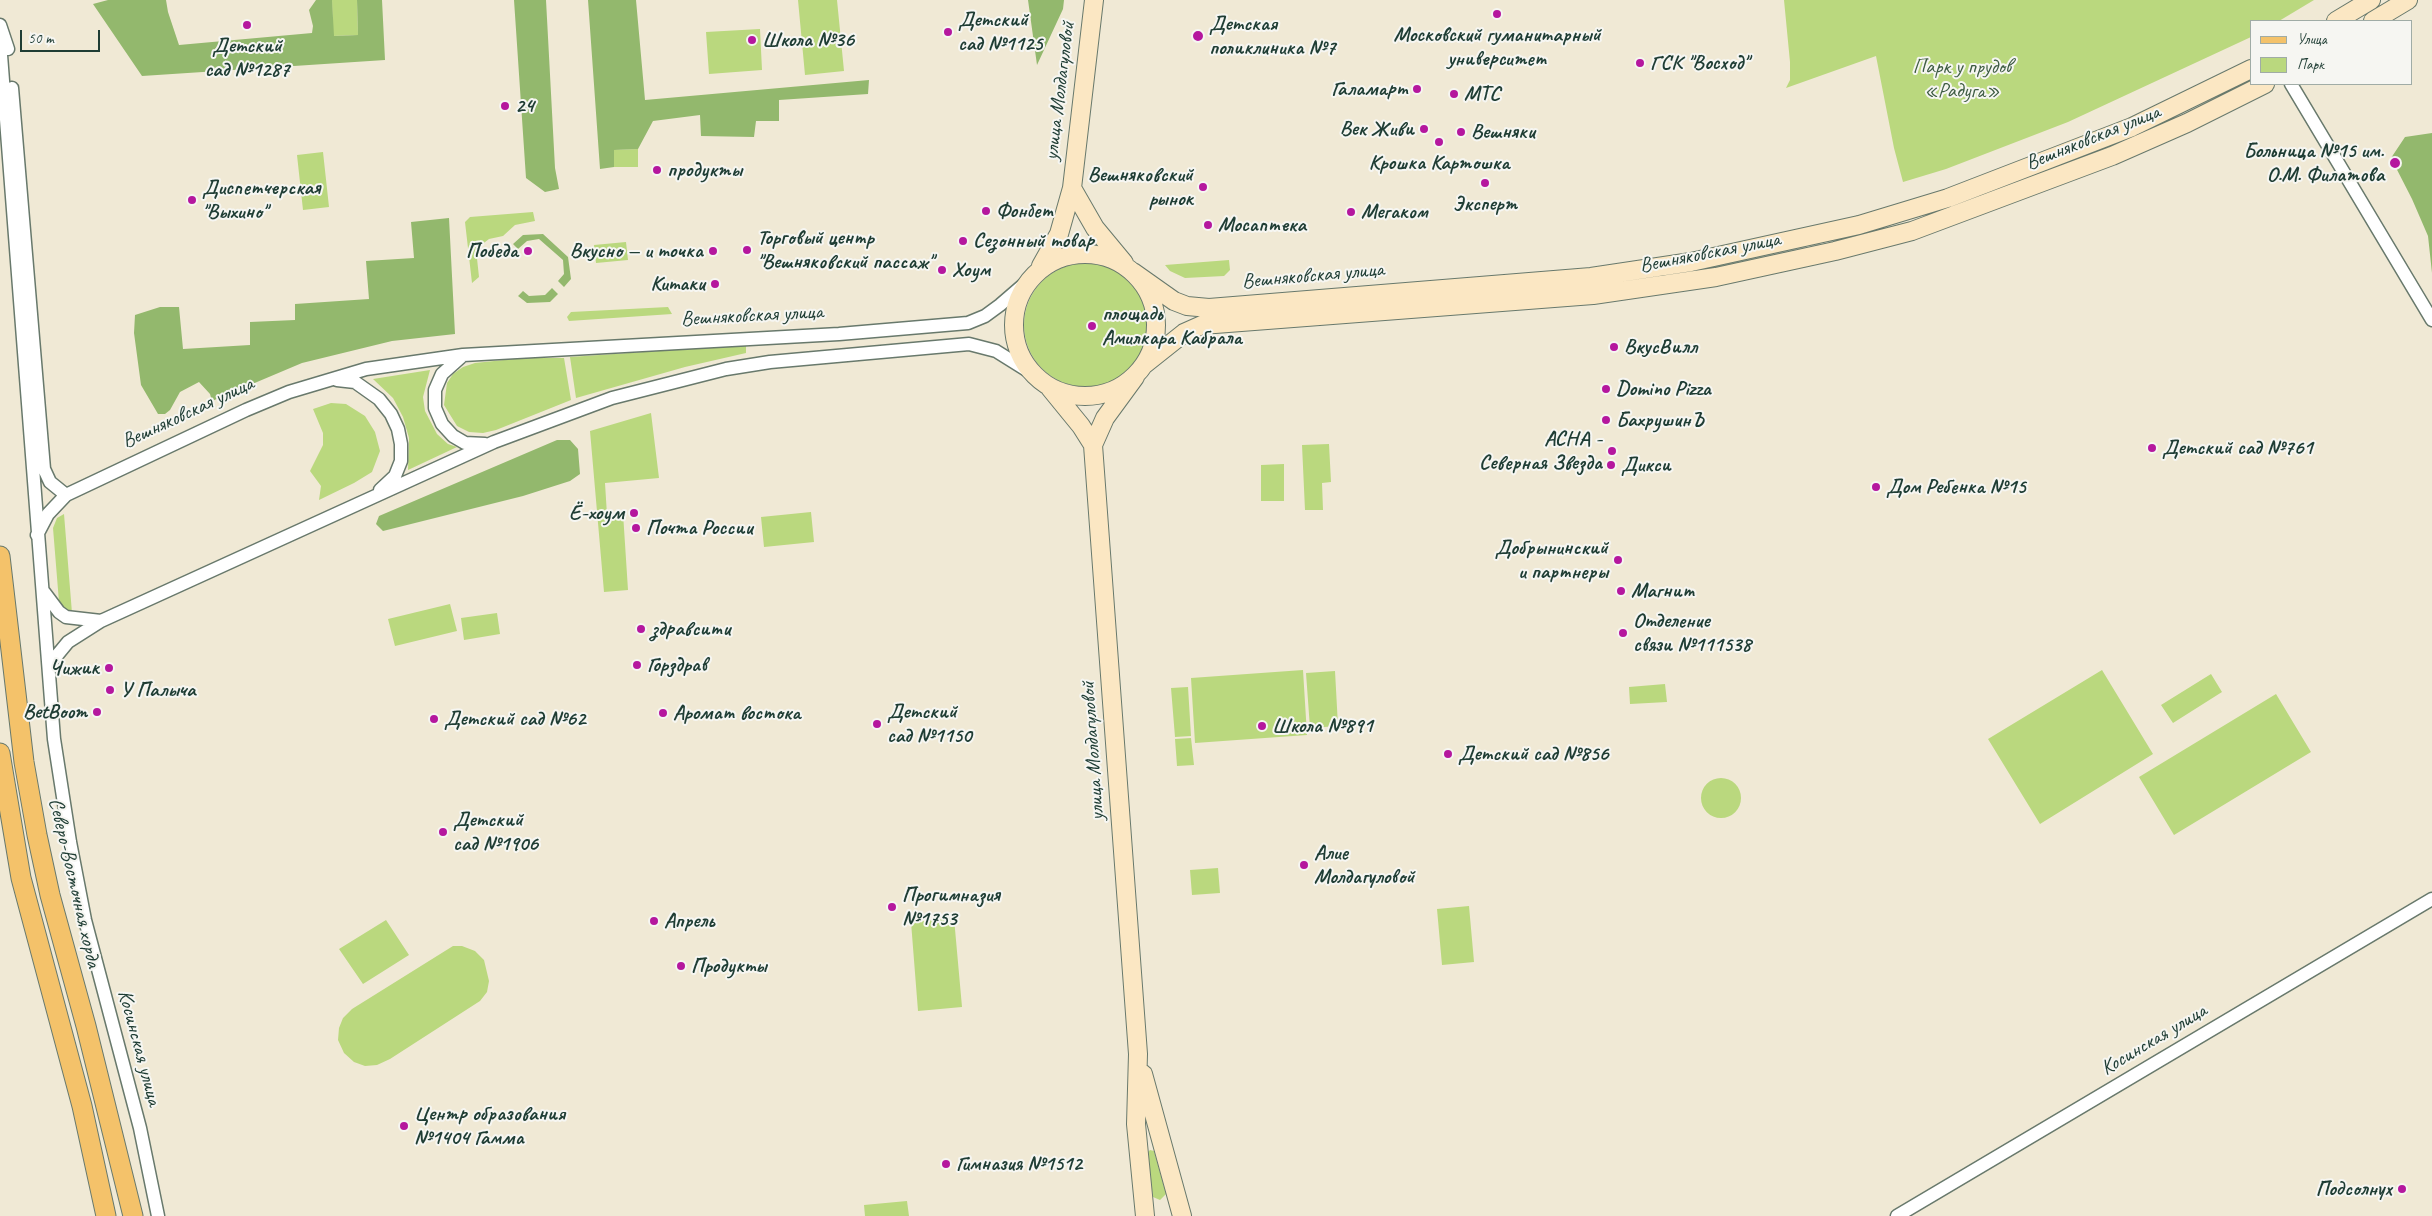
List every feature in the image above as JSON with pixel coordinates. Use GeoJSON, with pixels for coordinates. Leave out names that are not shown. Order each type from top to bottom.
{"type":"FeatureCollection","features":[{"type":"Feature","properties":{"kind":"main road","name":"улица Молдагуловой"},"geometry":{"type":"LineString","coordinates":[[1033,275],[1059,234],[1072,188],[1094,0]]}},
{"type":"Feature","properties":{"kind":"main road"},"geometry":{"type":"LineString","coordinates":[[2338,20],[2371,0]]}},
{"type":"Feature","properties":{"kind":"main road"},"geometry":{"type":"LineString","coordinates":[[2375,20],[2408,0]]}},
{"type":"Feature","properties":{"kind":"main road","name":"Вешняковская улица"},"geometry":{"type":"LineString","coordinates":[[1129,268],[1174,301],[1199,308],[1542,281],[1691,262],[1759,248],[1903,213],[2104,139],[2215,88],[2250,70]]}},
{"type":"Feature","properties":{"kind":"main road","name":"Вешняковская улица"},"geometry":{"type":"LineString","coordinates":[[1140,371],[1184,333],[1202,325],[1544,299],[1633,290],[1716,277],[1912,231],[2112,156],[2263,85]]}},
{"type":"Feature","properties":{"kind":"main road","name":"улица Молдагуловой"},"geometry":{"type":"LineString","coordinates":[[1072,188],[1095,228],[1129,268]]}},
{"type":"Feature","properties":{"kind":"main road"},"geometry":{"type":"LineString","coordinates":[[1076,253],[1096,253],[1112,258],[1129,268],[1146,289],[1153,304],[1157,324],[1155,340],[1140,371],[1116,390],[1096,396],[1077,396],[1042,381],[1022,360],[1014,337],[1014,319],[1018,300],[1033,275],[1060,257],[1076,253]]}},
{"type":"Feature","properties":{"kind":"main road","name":"улица Молдагуловой"},"geometry":{"type":"LineString","coordinates":[[1093,445],[1105,418],[1140,371]]}},
{"type":"Feature","properties":{"kind":"main road","name":"улица Молдагуловой"},"geometry":{"type":"LineString","coordinates":[[1042,381],[1081,426],[1093,445],[1138,1054],[1138,1140],[1145,1216]]}},
{"type":"Feature","properties":{"kind":"main road","name":"Северо-Восточная хорда"},"geometry":{"type":"LineString","coordinates":[[0,556],[24,762],[37,835],[50,895],[86,1026],[133,1216]]}},
{"type":"Feature","properties":{"kind":"main road"},"geometry":{"type":"LineString","coordinates":[[0,753],[21,878],[82,1106],[106,1216]]}},
{"type":"Feature","properties":{"kind":"main road","name":"улица Молдагуловой"},"geometry":{"type":"LineString","coordinates":[[1138,1054],[1182,1216]]}},
{"type":"Feature","properties":{"kind":"main road"},"geometry":{"type":"LineString","coordinates":[[1138,1140],[1147,1133],[1156,1134],[1160,1138]]}},
{"type":"Feature","properties":{"kind":"street"},"geometry":{"type":"LineString","coordinates":[[0,25],[8,44],[15,114],[44,469],[50,482],[66,495]]}},
{"type":"Feature","properties":{"kind":"street","name":"Косинская улица"},"geometry":{"type":"LineString","coordinates":[[0,42],[54,739],[70,842],[82,903],[140,1128],[158,1216]]}},
{"type":"Feature","properties":{"kind":"street"},"geometry":{"type":"LineString","coordinates":[[2292,85],[2432,320]]}},
{"type":"Feature","properties":{"kind":"street"},"geometry":{"type":"LineString","coordinates":[[2215,88],[2223,87],[2228,92],[2229,99],[2224,105]]}},
{"type":"Feature","properties":{"kind":"street"},"geometry":{"type":"LineString","coordinates":[[1631,271],[1625,274],[1623,281],[1626,287],[1633,290]]}},
{"type":"Feature","properties":{"kind":"street","name":"Вешняковская улица"},"geometry":{"type":"LineString","coordinates":[[37,535],[48,514],[66,495],[246,410],[332,379],[366,369],[463,355],[839,334],[968,323],[984,316],[1000,305],[1033,275]]}},
{"type":"Feature","properties":{"kind":"street"},"geometry":{"type":"LineString","coordinates":[[1542,281],[1549,283],[1552,289],[1550,296],[1544,299]]}},
{"type":"Feature","properties":{"kind":"street","name":"Вешняковская улица"},"geometry":{"type":"LineString","coordinates":[[49,664],[68,642],[101,621],[494,442],[612,398],[726,369],[770,362],[969,344],[996,351],[1042,381]]}},
{"type":"Feature","properties":{"kind":"street","name":"Вешняковская улица"},"geometry":{"type":"LineString","coordinates":[[463,355],[442,374],[435,390],[435,408],[442,424],[454,436],[465,443],[480,445],[494,442]]}},
{"type":"Feature","properties":{"kind":"street","name":"Вешняковская улица"},"geometry":{"type":"LineString","coordinates":[[332,379],[355,382],[366,389],[379,399],[391,414],[398,429],[401,461],[395,476],[385,487],[356,505]]}},
{"type":"Feature","properties":{"kind":"street"},"geometry":{"type":"LineString","coordinates":[[44,592],[59,612],[66,617],[101,621]]}},
{"type":"Feature","properties":{"kind":"street","name":"Косинская улица"},"geometry":{"type":"LineString","coordinates":[[1897,1216],[2432,899]]}},
{"type":"Feature","properties":{"kind":"green space"},"geometry":{"type":"Polygon","coordinates":[[[108,0],[166,0],[179,45],[312,33],[313,26],[309,10],[316,0],[332,0],[334,36],[358,35],[357,0],[382,0],[385,60],[142,76],[93,4],[108,0]]]}},
{"type":"Feature","properties":{"kind":"green space"},"geometry":{"type":"Polygon","coordinates":[[[332,0],[357,0],[358,35],[333,36],[332,0]]]}},
{"type":"Feature","properties":{"kind":"green space"},"geometry":{"type":"Polygon","coordinates":[[[514,0],[546,0],[555,168],[559,189],[545,192],[526,178],[514,0]]]}},
{"type":"Feature","properties":{"kind":"green space"},"geometry":{"type":"Polygon","coordinates":[[[588,0],[636,0],[645,100],[869,80],[868,94],[779,100],[779,121],[756,121],[754,137],[701,136],[700,115],[653,121],[638,149],[614,150],[614,167],[600,169],[588,0]]]}},
{"type":"Feature","properties":{"kind":"green space"},"geometry":{"type":"Polygon","coordinates":[[[798,0],[837,0],[844,71],[805,75],[798,0]]]}},
{"type":"Feature","properties":{"kind":"green space"},"geometry":{"type":"Polygon","coordinates":[[[1028,0],[1064,0],[1063,9],[1037,65],[1028,0]]]}},
{"type":"Feature","properties":{"kind":"green space","name":"Парк у прудов «Радуга»"},"geometry":{"type":"Polygon","coordinates":[[[1784,0],[2314,0],[2281,20],[2250,20],[2250,37],[2068,122],[1946,169],[1903,182],[1894,148],[1876,56],[1786,88],[1790,80],[1784,0]]]}},
{"type":"Feature","properties":{"kind":"green space"},"geometry":{"type":"Polygon","coordinates":[[[760,29],[762,70],[709,74],[706,32],[760,29]]]}},
{"type":"Feature","properties":{"kind":"green space"},"geometry":{"type":"Polygon","coordinates":[[[2432,133],[2432,273],[2428,236],[2391,158],[2405,137],[2432,133]]]}},
{"type":"Feature","properties":{"kind":"green space"},"geometry":{"type":"Polygon","coordinates":[[[638,149],[638,167],[614,167],[614,150],[638,149]]]}},
{"type":"Feature","properties":{"kind":"green space"},"geometry":{"type":"Polygon","coordinates":[[[323,152],[329,207],[303,210],[297,155],[323,152]]]}},
{"type":"Feature","properties":{"kind":"green space"},"geometry":{"type":"Polygon","coordinates":[[[533,212],[535,221],[515,225],[503,236],[489,239],[476,249],[479,277],[472,283],[465,222],[470,217],[533,212]]]}},
{"type":"Feature","properties":{"kind":"green space"},"geometry":{"type":"Polygon","coordinates":[[[449,218],[455,334],[392,341],[302,363],[212,401],[210,394],[199,382],[180,392],[170,410],[165,414],[158,414],[141,385],[134,333],[135,315],[160,307],[179,307],[183,349],[250,345],[250,322],[295,320],[295,304],[369,299],[366,261],[414,258],[411,222],[449,218]]]}},
{"type":"Feature","properties":{"kind":"green space"},"geometry":{"type":"Polygon","coordinates":[[[543,234],[568,257],[571,279],[564,287],[558,281],[564,274],[563,260],[539,239],[527,241],[518,249],[513,244],[523,235],[543,234]]]}},
{"type":"Feature","properties":{"kind":"green space"},"geometry":{"type":"Polygon","coordinates":[[[626,242],[628,260],[596,263],[594,245],[626,242]]]}},
{"type":"Feature","properties":{"kind":"green space"},"geometry":{"type":"Polygon","coordinates":[[[1229,260],[1230,270],[1224,276],[1185,278],[1170,271],[1165,265],[1229,260]]]}},
{"type":"Feature","properties":{"kind":"green space"},"geometry":{"type":"Polygon","coordinates":[[[1086,263],[1110,268],[1121,273],[1130,281],[1138,290],[1143,301],[1148,325],[1143,349],[1138,360],[1130,369],[1121,377],[1110,382],[1086,387],[1062,382],[1051,377],[1042,369],[1034,360],[1029,349],[1024,325],[1029,301],[1034,290],[1042,281],[1051,273],[1062,268],[1086,263]]]}},
{"type":"Feature","properties":{"kind":"green space"},"geometry":{"type":"Polygon","coordinates":[[[552,288],[558,294],[550,302],[527,303],[518,296],[523,291],[529,296],[545,295],[552,288]]]}},
{"type":"Feature","properties":{"kind":"green space"},"geometry":{"type":"Polygon","coordinates":[[[668,307],[672,314],[569,321],[567,317],[571,312],[668,307]]]}},
{"type":"Feature","properties":{"kind":"green space"},"geometry":{"type":"Polygon","coordinates":[[[746,345],[746,353],[685,367],[576,398],[570,357],[746,345]]]}},
{"type":"Feature","properties":{"kind":"green space"},"geometry":{"type":"Polygon","coordinates":[[[523,358],[564,358],[571,400],[496,430],[483,433],[469,432],[457,426],[444,405],[447,383],[453,374],[463,367],[475,363],[523,358]]]}},
{"type":"Feature","properties":{"kind":"green space"},"geometry":{"type":"Polygon","coordinates":[[[430,370],[423,397],[425,411],[437,434],[448,444],[457,447],[408,470],[409,438],[403,417],[393,398],[373,379],[430,370]]]}},
{"type":"Feature","properties":{"kind":"green space"},"geometry":{"type":"Polygon","coordinates":[[[331,403],[346,404],[365,416],[375,432],[380,451],[372,472],[319,500],[321,486],[310,471],[323,445],[323,433],[313,409],[331,403]]]}},
{"type":"Feature","properties":{"kind":"green space"},"geometry":{"type":"Polygon","coordinates":[[[651,413],[659,478],[605,483],[607,515],[623,513],[628,590],[604,592],[590,431],[651,413]]]}},
{"type":"Feature","properties":{"kind":"green space"},"geometry":{"type":"Polygon","coordinates":[[[557,440],[570,440],[578,449],[580,474],[570,481],[523,496],[383,531],[376,524],[379,516],[557,440]]]}},
{"type":"Feature","properties":{"kind":"green space"},"geometry":{"type":"Polygon","coordinates":[[[1329,444],[1331,482],[1322,483],[1323,510],[1305,510],[1302,445],[1329,444]]]}},
{"type":"Feature","properties":{"kind":"green space"},"geometry":{"type":"Polygon","coordinates":[[[1284,464],[1284,501],[1261,501],[1261,465],[1284,464]]]}},
{"type":"Feature","properties":{"kind":"green space"},"geometry":{"type":"Polygon","coordinates":[[[811,512],[814,542],[764,547],[761,517],[811,512]]]}},
{"type":"Feature","properties":{"kind":"green space"},"geometry":{"type":"Polygon","coordinates":[[[64,514],[72,613],[61,607],[59,602],[53,528],[57,518],[64,514]]]}},
{"type":"Feature","properties":{"kind":"green space"},"geometry":{"type":"Polygon","coordinates":[[[450,604],[457,631],[395,646],[388,619],[450,604]]]}},
{"type":"Feature","properties":{"kind":"green space"},"geometry":{"type":"Polygon","coordinates":[[[497,613],[500,634],[464,640],[461,618],[497,613]]]}},
{"type":"Feature","properties":{"kind":"green space"},"geometry":{"type":"Polygon","coordinates":[[[1303,670],[1307,735],[1195,743],[1191,678],[1303,670]]]}},
{"type":"Feature","properties":{"kind":"green space"},"geometry":{"type":"Polygon","coordinates":[[[2102,670],[2153,754],[2040,824],[1988,739],[2102,670]]]}},
{"type":"Feature","properties":{"kind":"green space"},"geometry":{"type":"Polygon","coordinates":[[[1335,671],[1338,726],[1310,728],[1306,673],[1335,671]]]}},
{"type":"Feature","properties":{"kind":"green space"},"geometry":{"type":"Polygon","coordinates":[[[2211,674],[2222,692],[2173,723],[2161,705],[2211,674]]]}},
{"type":"Feature","properties":{"kind":"green space"},"geometry":{"type":"Polygon","coordinates":[[[1665,684],[1667,702],[1630,704],[1629,687],[1665,684]]]}},
{"type":"Feature","properties":{"kind":"green space"},"geometry":{"type":"Polygon","coordinates":[[[1188,687],[1191,736],[1175,737],[1171,688],[1188,687]]]}},
{"type":"Feature","properties":{"kind":"green space"},"geometry":{"type":"Polygon","coordinates":[[[2276,694],[2311,752],[2174,835],[2139,777],[2276,694]]]}},
{"type":"Feature","properties":{"kind":"green space"},"geometry":{"type":"Polygon","coordinates":[[[1191,738],[1194,765],[1177,766],[1175,739],[1191,738]]]}},
{"type":"Feature","properties":{"kind":"green space"},"geometry":{"type":"Polygon","coordinates":[[[1717,778],[1725,778],[1732,781],[1738,787],[1741,798],[1738,809],[1732,815],[1725,818],[1717,818],[1710,815],[1704,809],[1701,802],[1701,794],[1704,787],[1710,781],[1717,778]]]}},
{"type":"Feature","properties":{"kind":"green space"},"geometry":{"type":"Polygon","coordinates":[[[1218,868],[1220,893],[1192,895],[1190,870],[1218,868]]]}},
{"type":"Feature","properties":{"kind":"green space"},"geometry":{"type":"Polygon","coordinates":[[[1469,906],[1474,962],[1442,965],[1437,909],[1469,906]]]}},
{"type":"Feature","properties":{"kind":"green space"},"geometry":{"type":"Polygon","coordinates":[[[954,918],[962,1007],[918,1011],[911,922],[954,918]]]}},
{"type":"Feature","properties":{"kind":"green space"},"geometry":{"type":"Polygon","coordinates":[[[386,920],[409,955],[363,984],[339,949],[386,920]]]}},
{"type":"Feature","properties":{"kind":"green space"},"geometry":{"type":"Polygon","coordinates":[[[453,946],[462,946],[475,951],[484,960],[489,981],[487,992],[480,1001],[390,1059],[377,1065],[365,1066],[354,1062],[344,1053],[338,1040],[339,1028],[343,1018],[352,1009],[453,946]]]}},
{"type":"Feature","properties":{"kind":"green space"},"geometry":{"type":"Polygon","coordinates":[[[1150,1150],[1154,1151],[1166,1194],[1160,1200],[1153,1197],[1147,1153],[1150,1150]]]}},
{"type":"Feature","properties":{"kind":"green space"},"geometry":{"type":"Polygon","coordinates":[[[907,1201],[909,1216],[865,1216],[864,1205],[907,1201]]]}},
{"type":"Feature","properties":{"kind":"place","name":"Московский гуманитарный университет"},"geometry":{"type":"Point","coordinates":[1497,14]}},
{"type":"Feature","properties":{"kind":"place","name":"Детский сад №1287"},"geometry":{"type":"Point","coordinates":[247,25]}},
{"type":"Feature","properties":{"kind":"place","name":"Детский сад №1125"},"geometry":{"type":"Point","coordinates":[948,32]}},
{"type":"Feature","properties":{"kind":"place","name":"Детская поликлиника №7"},"geometry":{"type":"Point","coordinates":[1198,36]}},
{"type":"Feature","properties":{"kind":"place","name":"Школа №36"},"geometry":{"type":"Point","coordinates":[752,40]}},
{"type":"Feature","properties":{"kind":"place","name":"ГСК \"Восход\""},"geometry":{"type":"Point","coordinates":[1640,63]}},
{"type":"Feature","properties":{"kind":"place","name":"Галамарт"},"geometry":{"type":"Point","coordinates":[1417,89]}},
{"type":"Feature","properties":{"kind":"place","name":"МТС"},"geometry":{"type":"Point","coordinates":[1454,94]}},
{"type":"Feature","properties":{"kind":"place","name":"24"},"geometry":{"type":"Point","coordinates":[505,106]}},
{"type":"Feature","properties":{"kind":"place","name":"Век Живи"},"geometry":{"type":"Point","coordinates":[1424,129]}},
{"type":"Feature","properties":{"kind":"place","name":"Вешняки"},"geometry":{"type":"Point","coordinates":[1461,132]}},
{"type":"Feature","properties":{"kind":"place","name":"Крошка Картошка"},"geometry":{"type":"Point","coordinates":[1439,142]}},
{"type":"Feature","properties":{"kind":"place","name":"Больница №15 им. О.М. Филатова"},"geometry":{"type":"Point","coordinates":[2395,163]}},
{"type":"Feature","properties":{"kind":"place","name":"продукты"},"geometry":{"type":"Point","coordinates":[657,170]}},
{"type":"Feature","properties":{"kind":"place","name":"Эксперт"},"geometry":{"type":"Point","coordinates":[1485,183]}},
{"type":"Feature","properties":{"kind":"place","name":"Вешняковский рынок"},"geometry":{"type":"Point","coordinates":[1203,187]}},
{"type":"Feature","properties":{"kind":"place","name":"Диспетчерская \"Выхино\""},"geometry":{"type":"Point","coordinates":[192,200]}},
{"type":"Feature","properties":{"kind":"place","name":"Фонбет"},"geometry":{"type":"Point","coordinates":[986,211]}},
{"type":"Feature","properties":{"kind":"place","name":"Мегаком"},"geometry":{"type":"Point","coordinates":[1351,212]}},
{"type":"Feature","properties":{"kind":"place","name":"Мосаптека"},"geometry":{"type":"Point","coordinates":[1208,225]}},
{"type":"Feature","properties":{"kind":"place","name":"Сезонный товар"},"geometry":{"type":"Point","coordinates":[963,241]}},
{"type":"Feature","properties":{"kind":"place","name":"Торговый центр \"Вешняковский пассаж\""},"geometry":{"type":"Point","coordinates":[747,250]}},
{"type":"Feature","properties":{"kind":"place","name":"Победа"},"geometry":{"type":"Point","coordinates":[528,251]}},
{"type":"Feature","properties":{"kind":"place","name":"Вкусно — и точка"},"geometry":{"type":"Point","coordinates":[713,251]}},
{"type":"Feature","properties":{"kind":"place","name":"Хоум"},"geometry":{"type":"Point","coordinates":[942,270]}},
{"type":"Feature","properties":{"kind":"place","name":"Китаки"},"geometry":{"type":"Point","coordinates":[715,284]}},
{"type":"Feature","properties":{"kind":"place","name":"площадь Амилкара Кабрала"},"geometry":{"type":"Point","coordinates":[1092,326]}},
{"type":"Feature","properties":{"kind":"place","name":"ВкусВилл"},"geometry":{"type":"Point","coordinates":[1614,347]}},
{"type":"Feature","properties":{"kind":"place","name":"Domino Pizza"},"geometry":{"type":"Point","coordinates":[1606,389]}},
{"type":"Feature","properties":{"kind":"place","name":"БахрушинЪ"},"geometry":{"type":"Point","coordinates":[1606,420]}},
{"type":"Feature","properties":{"kind":"place","name":"Детский сад №761"},"geometry":{"type":"Point","coordinates":[2152,448]}},
{"type":"Feature","properties":{"kind":"place","name":"АСНА - Северная Звезда"},"geometry":{"type":"Point","coordinates":[1612,451]}},
{"type":"Feature","properties":{"kind":"place","name":"Дикси"},"geometry":{"type":"Point","coordinates":[1611,465]}},
{"type":"Feature","properties":{"kind":"place","name":"Дом Ребенка №15"},"geometry":{"type":"Point","coordinates":[1876,487]}},
{"type":"Feature","properties":{"kind":"place","name":"Ё-хоум"},"geometry":{"type":"Point","coordinates":[634,513]}},
{"type":"Feature","properties":{"kind":"place","name":"Почта России"},"geometry":{"type":"Point","coordinates":[636,528]}},
{"type":"Feature","properties":{"kind":"place","name":"Добрынинский и партнеры"},"geometry":{"type":"Point","coordinates":[1618,560]}},
{"type":"Feature","properties":{"kind":"place","name":"Магнит"},"geometry":{"type":"Point","coordinates":[1621,591]}},
{"type":"Feature","properties":{"kind":"place","name":"здравсити"},"geometry":{"type":"Point","coordinates":[641,629]}},
{"type":"Feature","properties":{"kind":"place","name":"Отделение связи №111538"},"geometry":{"type":"Point","coordinates":[1623,633]}},
{"type":"Feature","properties":{"kind":"place","name":"Горздрав"},"geometry":{"type":"Point","coordinates":[637,665]}},
{"type":"Feature","properties":{"kind":"place","name":"Чижик"},"geometry":{"type":"Point","coordinates":[109,668]}},
{"type":"Feature","properties":{"kind":"place","name":"У Палыча"},"geometry":{"type":"Point","coordinates":[110,690]}},
{"type":"Feature","properties":{"kind":"place","name":"BetBoom"},"geometry":{"type":"Point","coordinates":[97,712]}},
{"type":"Feature","properties":{"kind":"place","name":"Аромат востока"},"geometry":{"type":"Point","coordinates":[663,713]}},
{"type":"Feature","properties":{"kind":"place","name":"Детский сад №62"},"geometry":{"type":"Point","coordinates":[434,719]}},
{"type":"Feature","properties":{"kind":"place","name":"Детский сад №1150"},"geometry":{"type":"Point","coordinates":[877,724]}},
{"type":"Feature","properties":{"kind":"place","name":"Школа №891"},"geometry":{"type":"Point","coordinates":[1262,726]}},
{"type":"Feature","properties":{"kind":"place","name":"Детский сад №856"},"geometry":{"type":"Point","coordinates":[1448,754]}},
{"type":"Feature","properties":{"kind":"place","name":"Детский сад №1906"},"geometry":{"type":"Point","coordinates":[443,832]}},
{"type":"Feature","properties":{"kind":"place","name":"Алие Молдагуловой"},"geometry":{"type":"Point","coordinates":[1304,865]}},
{"type":"Feature","properties":{"kind":"place","name":"Прогимназия №1753"},"geometry":{"type":"Point","coordinates":[892,907]}},
{"type":"Feature","properties":{"kind":"place","name":"Апрель"},"geometry":{"type":"Point","coordinates":[654,921]}},
{"type":"Feature","properties":{"kind":"place","name":"Продукты"},"geometry":{"type":"Point","coordinates":[681,966]}},
{"type":"Feature","properties":{"kind":"place","name":"Центр образования №1404 Гамма"},"geometry":{"type":"Point","coordinates":[404,1126]}},
{"type":"Feature","properties":{"kind":"place","name":"Гимназия №1512"},"geometry":{"type":"Point","coordinates":[946,1164]}},
{"type":"Feature","properties":{"kind":"place","name":"Подсолнух"},"geometry":{"type":"Point","coordinates":[2402,1189]}}]}
